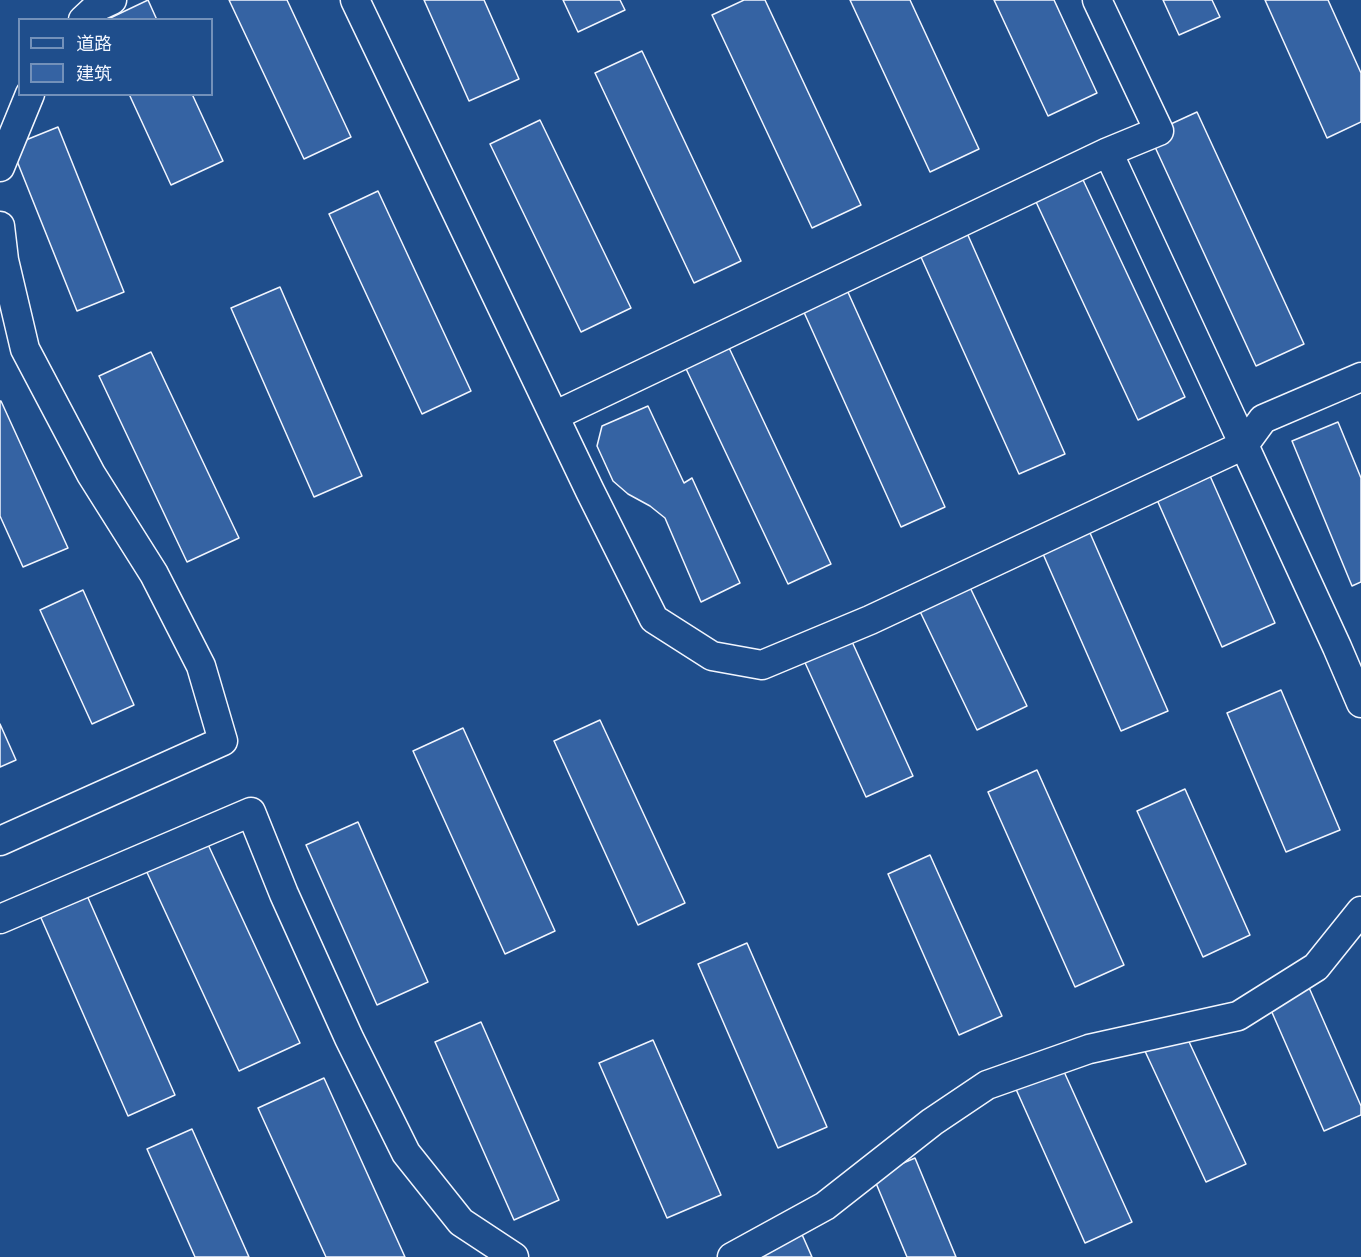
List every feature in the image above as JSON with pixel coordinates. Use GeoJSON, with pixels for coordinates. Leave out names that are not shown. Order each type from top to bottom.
{"type":"FeatureCollection","features":[{"type":"Feature","properties":{"kind":"lane"},"geometry":{"type":"LineString","coordinates":[[85,18],[97,7],[112,0]]}},
{"type":"Feature","properties":{"kind":"lane"},"geometry":{"type":"LineString","coordinates":[[355,0],[625,564],[654,619],[712,656],[762,665],[870,620],[1244,445],[1263,419],[1361,377]]}},
{"type":"Feature","properties":{"kind":"lane"},"geometry":{"type":"LineString","coordinates":[[554,416],[1108,152],[1159,130],[1097,0]]}},
{"type":"Feature","properties":{"kind":"lane"},"geometry":{"type":"LineString","coordinates":[[0,167],[29,96]]}},
{"type":"Feature","properties":{"kind":"lane"},"geometry":{"type":"LineString","coordinates":[[1108,152],[1361,703]]}},
{"type":"Feature","properties":{"kind":"lane"},"geometry":{"type":"LineString","coordinates":[[0,226],[4,260],[26,350],[91,474],[154,574],[201,666],[223,741],[0,840]]}},
{"type":"Feature","properties":{"kind":"lane"},"geometry":{"type":"LineString","coordinates":[[0,919],[251,812],[284,894],[349,1038],[406,1153],[461,1222],[514,1257]]}},
{"type":"Feature","properties":{"kind":"lane"},"geometry":{"type":"LineString","coordinates":[[732,1257],[825,1206],[932,1122],[987,1085],[1089,1049],[1238,1016],[1316,967],[1361,911]]}},
{"type":"Feature","properties":{"kind":"building"},"geometry":{"type":"Polygon","coordinates":[[[148,0],[156,18],[110,18],[148,0]]]}},
{"type":"Feature","properties":{"kind":"building"},"geometry":{"type":"Polygon","coordinates":[[[229,0],[287,0],[351,137],[304,159],[229,0]]]}},
{"type":"Feature","properties":{"kind":"building"},"geometry":{"type":"Polygon","coordinates":[[[424,0],[484,0],[519,79],[469,101],[424,0]]]}},
{"type":"Feature","properties":{"kind":"building"},"geometry":{"type":"Polygon","coordinates":[[[563,0],[620,0],[625,10],[578,32],[563,0]]]}},
{"type":"Feature","properties":{"kind":"building"},"geometry":{"type":"Polygon","coordinates":[[[744,0],[765,0],[861,205],[812,228],[712,15],[744,0]]]}},
{"type":"Feature","properties":{"kind":"building"},"geometry":{"type":"Polygon","coordinates":[[[850,0],[910,0],[979,149],[930,172],[850,0]]]}},
{"type":"Feature","properties":{"kind":"building"},"geometry":{"type":"Polygon","coordinates":[[[994,0],[1054,0],[1097,93],[1048,116],[994,0]]]}},
{"type":"Feature","properties":{"kind":"building"},"geometry":{"type":"Polygon","coordinates":[[[1163,0],[1212,0],[1220,17],[1179,35],[1163,0]]]}},
{"type":"Feature","properties":{"kind":"building"},"geometry":{"type":"Polygon","coordinates":[[[1265,0],[1328,0],[1361,73],[1361,122],[1327,138],[1265,0]]]}},
{"type":"Feature","properties":{"kind":"building"},"geometry":{"type":"Polygon","coordinates":[[[642,51],[741,261],[694,283],[595,73],[642,51]]]}},
{"type":"Feature","properties":{"kind":"building"},"geometry":{"type":"Polygon","coordinates":[[[130,96],[193,96],[223,161],[171,185],[130,96]]]}},
{"type":"Feature","properties":{"kind":"building"},"geometry":{"type":"Polygon","coordinates":[[[1197,112],[1304,344],[1256,366],[1149,134],[1197,112]]]}},
{"type":"Feature","properties":{"kind":"building"},"geometry":{"type":"Polygon","coordinates":[[[540,120],[631,308],[581,332],[490,144],[540,120]]]}},
{"type":"Feature","properties":{"kind":"building"},"geometry":{"type":"Polygon","coordinates":[[[58,127],[124,292],[77,311],[11,146],[58,127]]]}},
{"type":"Feature","properties":{"kind":"building"},"geometry":{"type":"Polygon","coordinates":[[[1077,167],[1185,397],[1138,420],[1030,189],[1077,167]]]}},
{"type":"Feature","properties":{"kind":"building"},"geometry":{"type":"Polygon","coordinates":[[[378,191],[471,391],[422,414],[329,214],[378,191]]]}},
{"type":"Feature","properties":{"kind":"building"},"geometry":{"type":"Polygon","coordinates":[[[963,224],[1065,454],[1019,474],[916,246],[963,224]]]}},
{"type":"Feature","properties":{"kind":"building"},"geometry":{"type":"Polygon","coordinates":[[[842,279],[945,507],[901,527],[798,299],[842,279]]]}},
{"type":"Feature","properties":{"kind":"building"},"geometry":{"type":"Polygon","coordinates":[[[280,287],[362,476],[314,497],[231,308],[280,287]]]}},
{"type":"Feature","properties":{"kind":"building"},"geometry":{"type":"Polygon","coordinates":[[[723,335],[831,564],[788,584],[680,356],[723,335]]]}},
{"type":"Feature","properties":{"kind":"building"},"geometry":{"type":"Polygon","coordinates":[[[151,352],[239,538],[187,562],[99,376],[151,352]]]}},
{"type":"Feature","properties":{"kind":"building"},"geometry":{"type":"Polygon","coordinates":[[[0,401],[68,548],[23,567],[0,516],[0,401]]]}},
{"type":"Feature","properties":{"kind":"building"},"geometry":{"type":"Polygon","coordinates":[[[648,406],[684,483],[692,478],[740,583],[701,602],[665,518],[650,506],[628,494],[613,481],[597,446],[602,426],[648,406]]]}},
{"type":"Feature","properties":{"kind":"building"},"geometry":{"type":"Polygon","coordinates":[[[1338,422],[1361,478],[1361,582],[1352,586],[1292,441],[1338,422]]]}},
{"type":"Feature","properties":{"kind":"building"},"geometry":{"type":"Polygon","coordinates":[[[1207,469],[1275,623],[1222,647],[1154,493],[1207,469]]]}},
{"type":"Feature","properties":{"kind":"building"},"geometry":{"type":"Polygon","coordinates":[[[1083,517],[1168,711],[1121,731],[1036,538],[1083,517]]]}},
{"type":"Feature","properties":{"kind":"building"},"geometry":{"type":"Polygon","coordinates":[[[965,577],[1027,706],[977,730],[915,601],[965,577]]]}},
{"type":"Feature","properties":{"kind":"building"},"geometry":{"type":"Polygon","coordinates":[[[83,590],[134,705],[92,724],[40,610],[83,590]]]}},
{"type":"Feature","properties":{"kind":"building"},"geometry":{"type":"Polygon","coordinates":[[[849,635],[913,776],[866,797],[802,656],[849,635]]]}},
{"type":"Feature","properties":{"kind":"building"},"geometry":{"type":"Polygon","coordinates":[[[1281,690],[1340,830],[1286,852],[1227,713],[1281,690]]]}},
{"type":"Feature","properties":{"kind":"building"},"geometry":{"type":"Polygon","coordinates":[[[600,720],[685,903],[638,925],[554,741],[600,720]]]}},
{"type":"Feature","properties":{"kind":"building"},"geometry":{"type":"Polygon","coordinates":[[[0,724],[16,760],[0,767],[0,724]]]}},
{"type":"Feature","properties":{"kind":"building"},"geometry":{"type":"Polygon","coordinates":[[[463,728],[555,931],[505,954],[413,751],[463,728]]]}},
{"type":"Feature","properties":{"kind":"building"},"geometry":{"type":"Polygon","coordinates":[[[1037,770],[1124,965],[1075,987],[988,792],[1037,770]]]}},
{"type":"Feature","properties":{"kind":"building"},"geometry":{"type":"Polygon","coordinates":[[[1185,789],[1250,935],[1203,957],[1137,811],[1185,789]]]}},
{"type":"Feature","properties":{"kind":"building"},"geometry":{"type":"Polygon","coordinates":[[[358,822],[428,982],[377,1005],[306,845],[358,822]]]}},
{"type":"Feature","properties":{"kind":"building"},"geometry":{"type":"Polygon","coordinates":[[[199,825],[300,1043],[239,1071],[138,853],[199,825]]]}},
{"type":"Feature","properties":{"kind":"building"},"geometry":{"type":"Polygon","coordinates":[[[930,855],[1002,1016],[959,1035],[888,874],[930,855]]]}},
{"type":"Feature","properties":{"kind":"building"},"geometry":{"type":"Polygon","coordinates":[[[85,891],[175,1095],[128,1116],[38,911],[85,891]]]}},
{"type":"Feature","properties":{"kind":"building"},"geometry":{"type":"Polygon","coordinates":[[[747,943],[827,1127],[778,1148],[698,964],[747,943]]]}},
{"type":"Feature","properties":{"kind":"building"},"geometry":{"type":"Polygon","coordinates":[[[1307,983],[1361,1106],[1361,1115],[1324,1131],[1267,1001],[1307,983]]]}},
{"type":"Feature","properties":{"kind":"building"},"geometry":{"type":"Polygon","coordinates":[[[481,1022],[559,1200],[514,1220],[435,1042],[481,1022]]]}},
{"type":"Feature","properties":{"kind":"building"},"geometry":{"type":"Polygon","coordinates":[[[1184,1031],[1246,1164],[1206,1182],[1144,1049],[1184,1031]]]}},
{"type":"Feature","properties":{"kind":"building"},"geometry":{"type":"Polygon","coordinates":[[[653,1040],[721,1195],[667,1218],[599,1063],[653,1040]]]}},
{"type":"Feature","properties":{"kind":"building"},"geometry":{"type":"Polygon","coordinates":[[[1061,1065],[1132,1222],[1085,1243],[1015,1087],[1061,1065]]]}},
{"type":"Feature","properties":{"kind":"building"},"geometry":{"type":"Polygon","coordinates":[[[324,1078],[405,1257],[326,1257],[258,1108],[324,1078]]]}},
{"type":"Feature","properties":{"kind":"building"},"geometry":{"type":"Polygon","coordinates":[[[192,1129],[249,1257],[195,1257],[147,1149],[192,1129]]]}},
{"type":"Feature","properties":{"kind":"building"},"geometry":{"type":"Polygon","coordinates":[[[915,1158],[956,1257],[907,1257],[873,1176],[915,1158]]]}},
{"type":"Feature","properties":{"kind":"building"},"geometry":{"type":"Polygon","coordinates":[[[800,1230],[812,1257],[755,1257],[800,1230]]]}}]}
